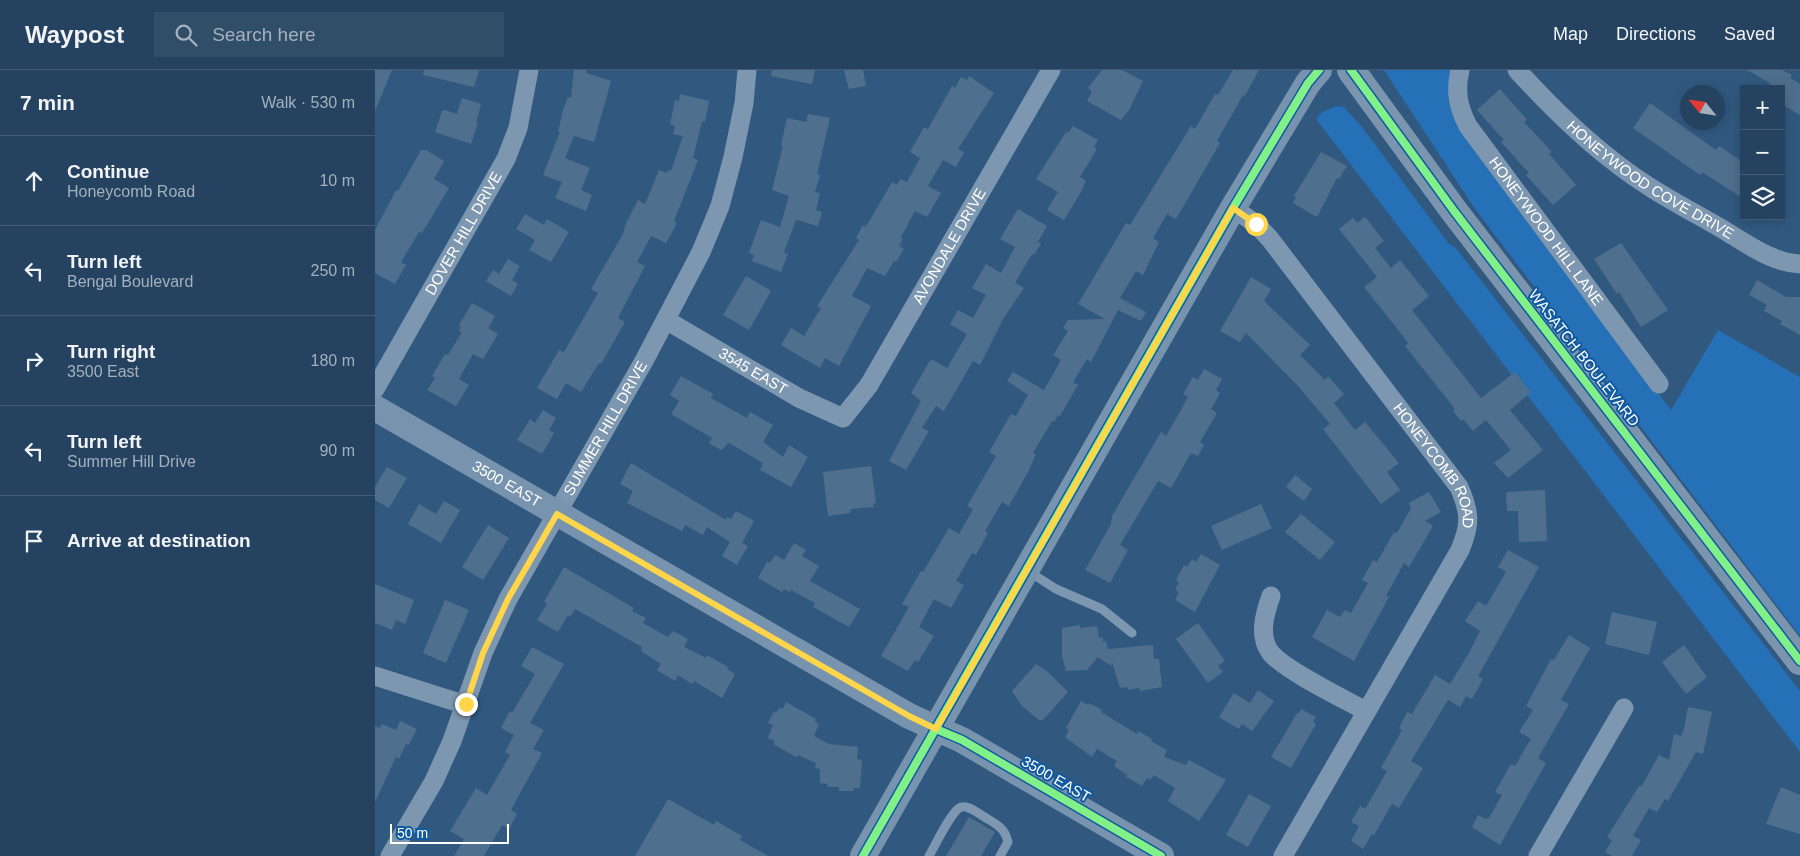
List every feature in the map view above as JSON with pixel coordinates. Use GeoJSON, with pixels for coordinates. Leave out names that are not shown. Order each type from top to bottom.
{"type":"FeatureCollection","features":[{"type":"Feature","properties":{"kind":"main road"},"geometry":{"type":"LineString","coordinates":[[863,856],[1233,208],[1308,83],[1319,70]]}},
{"type":"Feature","properties":{"kind":"main road","name":"WASATCH BOULEVARD"},"geometry":{"type":"LineString","coordinates":[[1351,70],[1454,212],[1800,661]]}},
{"type":"Feature","properties":{"kind":"main road","name":"3500 EAST"},"geometry":{"type":"LineString","coordinates":[[375,408],[909,716],[962,740],[1161,856]]}},
{"type":"Feature","properties":{"kind":"street","name":"DOVER HILL DRIVE"},"geometry":{"type":"LineString","coordinates":[[375,390],[506,159],[517,128],[529,70]]}},
{"type":"Feature","properties":{"kind":"street","name":"SUMMER HILL DRIVE"},"geometry":{"type":"LineString","coordinates":[[390,856],[434,781],[466,704],[483,653],[508,599],[666,320],[701,252],[720,206],[733,157],[747,70]]}},
{"type":"Feature","properties":{"kind":"street","name":"AVONDALE DRIVE"},"geometry":{"type":"LineString","coordinates":[[843,418],[869,385],[1051,70]]}},
{"type":"Feature","properties":{"kind":"street","name":"HONEYWOOD HILL LANE"},"geometry":{"type":"LineString","coordinates":[[1460,70],[1456,90],[1459,109],[1468,126],[1659,384]]}},
{"type":"Feature","properties":{"kind":"street","name":"HONEYWOOD COVE DRIVE"},"geometry":{"type":"LineString","coordinates":[[1517,70],[1557,113],[1634,176],[1768,255],[1792,264],[1800,264]]}},
{"type":"Feature","properties":{"kind":"street","name":"HONEYCOMB ROAD"},"geometry":{"type":"LineString","coordinates":[[1233,208],[1256,224],[1270,239],[1459,487],[1468,508],[1468,522],[1460,550],[1283,856]]}},
{"type":"Feature","properties":{"kind":"street","name":"3545 EAST"},"geometry":{"type":"LineString","coordinates":[[666,320],[799,398],[843,418]]}},
{"type":"Feature","properties":{"kind":"street"},"geometry":{"type":"LineString","coordinates":[[1271,596],[1264,616],[1264,637],[1270,652],[1284,664],[1366,712]]}},
{"type":"Feature","properties":{"kind":"street"},"geometry":{"type":"LineString","coordinates":[[375,676],[466,704]]}},
{"type":"Feature","properties":{"kind":"street"},"geometry":{"type":"LineString","coordinates":[[1538,856],[1624,708]]}},
{"type":"Feature","properties":{"kind":"lane"},"geometry":{"type":"LineString","coordinates":[[1025,570],[1063,592],[1102,609],[1132,633]]}},
{"type":"Feature","properties":{"kind":"lane"},"geometry":{"type":"LineString","coordinates":[[929,856],[955,812],[962,807],[968,807],[1001,826],[1006,833],[1008,842],[1000,856]]}},
{"type":"Feature","properties":{"kind":"shaded area"},"geometry":{"type":"Polygon","coordinates":[[[1384,70],[1453,70],[1451,97],[1457,123],[1671,410],[1718,330],[1800,377],[1800,636],[1475,209],[1384,70]]]}},
{"type":"Feature","properties":{"kind":"shaded area"},"geometry":{"type":"Polygon","coordinates":[[[1336,106],[1344,107],[1362,127],[1449,244],[1455,247],[1800,691],[1800,752],[1316,119],[1322,112],[1336,106]]]}},
{"type":"Feature","properties":{"kind":"building"},"geometry":{"type":"Polygon","coordinates":[[[375,70],[392,70],[375,111],[375,70]]]}},
{"type":"Feature","properties":{"kind":"building"},"geometry":{"type":"Polygon","coordinates":[[[424,70],[479,70],[474,87],[423,75],[424,70]]]}},
{"type":"Feature","properties":{"kind":"building"},"geometry":{"type":"Polygon","coordinates":[[[574,70],[586,70],[586,73],[611,81],[594,142],[574,136],[565,158],[590,168],[581,190],[592,195],[586,211],[555,198],[562,182],[543,175],[560,132],[558,132],[563,110],[568,97],[571,98],[574,70]]]}},
{"type":"Feature","properties":{"kind":"building"},"geometry":{"type":"Polygon","coordinates":[[[772,70],[815,70],[812,84],[771,76],[772,70]]]}},
{"type":"Feature","properties":{"kind":"building"},"geometry":{"type":"Polygon","coordinates":[[[844,70],[863,70],[866,86],[849,89],[844,70]]]}},
{"type":"Feature","properties":{"kind":"building"},"geometry":{"type":"Polygon","coordinates":[[[1102,70],[1122,70],[1143,81],[1129,110],[1121,120],[1087,101],[1092,92],[1088,88],[1102,70]]]}},
{"type":"Feature","properties":{"kind":"building"},"geometry":{"type":"Polygon","coordinates":[[[1233,70],[1259,70],[1217,141],[1220,143],[1176,219],[1167,214],[1153,238],[1159,242],[1143,275],[1136,271],[1120,298],[1146,312],[1141,321],[1118,310],[1091,362],[1087,359],[1073,382],[1078,385],[1060,416],[1058,415],[1054,422],[1052,421],[1033,453],[1036,454],[1029,470],[1009,506],[1002,502],[985,531],[988,533],[976,555],[972,553],[956,581],[964,585],[951,608],[934,599],[919,627],[934,636],[918,662],[915,660],[908,671],[881,656],[909,607],[902,604],[921,571],[923,572],[949,528],[959,534],[973,509],[967,506],[996,456],[989,452],[1011,414],[1016,416],[1028,395],[1007,381],[1013,372],[1044,390],[1061,360],[1053,355],[1068,331],[1063,328],[1068,320],[1105,319],[1078,304],[1126,223],[1130,225],[1191,126],[1195,129],[1215,94],[1218,95],[1233,70]]]}},
{"type":"Feature","properties":{"kind":"building"},"geometry":{"type":"Polygon","coordinates":[[[1747,70],[1782,70],[1792,75],[1790,78],[1800,84],[1800,115],[1785,106],[1785,85],[1769,85],[1770,83],[1747,70]]]}},
{"type":"Feature","properties":{"kind":"building"},"geometry":{"type":"Polygon","coordinates":[[[969,76],[994,93],[958,149],[964,152],[956,167],[943,160],[928,186],[941,193],[927,217],[915,211],[901,237],[903,239],[899,246],[904,249],[896,262],[894,261],[885,276],[867,268],[852,296],[871,306],[839,366],[825,358],[820,368],[781,345],[791,328],[804,336],[821,308],[817,306],[859,240],[856,238],[863,225],[865,227],[870,220],[892,182],[897,185],[900,179],[907,182],[920,158],[910,152],[924,127],[928,129],[952,86],[955,88],[961,77],[967,80],[969,76]]]}},
{"type":"Feature","properties":{"kind":"building"},"geometry":{"type":"Polygon","coordinates":[[[1500,89],[1527,120],[1524,122],[1552,152],[1549,154],[1576,185],[1553,205],[1526,175],[1529,173],[1501,142],[1504,140],[1477,110],[1500,89]]]}},
{"type":"Feature","properties":{"kind":"building"},"geometry":{"type":"Polygon","coordinates":[[[680,94],[709,101],[705,122],[702,121],[693,158],[698,160],[674,221],[677,223],[666,243],[651,236],[637,262],[645,266],[618,318],[625,322],[601,364],[599,363],[581,392],[566,383],[557,399],[537,388],[559,350],[564,352],[598,293],[591,289],[623,234],[626,223],[638,200],[645,204],[659,170],[667,173],[668,170],[671,171],[683,136],[673,134],[675,126],[670,124],[675,100],[679,101],[680,94]]]}},
{"type":"Feature","properties":{"kind":"building"},"geometry":{"type":"Polygon","coordinates":[[[462,98],[481,104],[476,123],[478,123],[471,144],[435,132],[442,111],[445,110],[457,114],[462,98]]]}},
{"type":"Feature","properties":{"kind":"building"},"geometry":{"type":"Polygon","coordinates":[[[1650,103],[1680,124],[1680,130],[1688,130],[1716,150],[1719,146],[1740,160],[1740,196],[1702,172],[1700,175],[1633,128],[1650,103]]]}},
{"type":"Feature","properties":{"kind":"building"},"geometry":{"type":"Polygon","coordinates":[[[808,114],[830,118],[817,174],[820,175],[815,192],[820,193],[816,210],[822,212],[818,226],[796,220],[784,252],[788,254],[781,272],[752,261],[754,255],[749,253],[761,220],[780,227],[789,196],[772,190],[783,145],[781,145],[787,118],[806,122],[808,114]]]}},
{"type":"Feature","properties":{"kind":"building"},"geometry":{"type":"Polygon","coordinates":[[[1073,126],[1098,140],[1094,147],[1097,149],[1080,177],[1086,181],[1064,220],[1047,210],[1058,192],[1036,179],[1066,132],[1068,133],[1073,126]]]}},
{"type":"Feature","properties":{"kind":"building"},"geometry":{"type":"Polygon","coordinates":[[[421,150],[426,150],[444,161],[434,179],[449,188],[422,233],[419,232],[401,262],[406,265],[395,284],[375,273],[375,230],[396,190],[398,191],[421,150]]]}},
{"type":"Feature","properties":{"kind":"building"},"geometry":{"type":"Polygon","coordinates":[[[1321,152],[1347,166],[1339,179],[1337,178],[1317,217],[1293,203],[1296,197],[1294,196],[1321,152]]]}},
{"type":"Feature","properties":{"kind":"building"},"geometry":{"type":"Polygon","coordinates":[[[1018,209],[1047,226],[1038,242],[1041,244],[1034,255],[1032,254],[1015,283],[1024,288],[1003,319],[980,365],[973,361],[944,411],[936,406],[922,428],[929,431],[906,470],[889,461],[921,401],[911,393],[931,359],[947,368],[967,334],[950,324],[958,310],[973,318],[986,295],[972,288],[986,264],[1001,273],[1015,247],[1000,239],[1018,209]]]}},
{"type":"Feature","properties":{"kind":"building"},"geometry":{"type":"Polygon","coordinates":[[[525,214],[544,225],[547,219],[569,232],[551,262],[529,250],[535,240],[516,229],[525,214]]]}},
{"type":"Feature","properties":{"kind":"building"},"geometry":{"type":"Polygon","coordinates":[[[1365,217],[1384,241],[1375,248],[1391,268],[1400,260],[1429,296],[1412,310],[1481,398],[1515,372],[1531,392],[1510,410],[1543,450],[1508,478],[1494,463],[1511,450],[1486,420],[1473,431],[1463,419],[1461,421],[1453,411],[1455,409],[1405,346],[1408,343],[1403,336],[1364,287],[1377,277],[1339,229],[1353,218],[1357,223],[1365,217]]]}},
{"type":"Feature","properties":{"kind":"building"},"geometry":{"type":"Polygon","coordinates":[[[1621,243],[1668,310],[1641,327],[1619,292],[1617,294],[1594,259],[1621,243]]]}},
{"type":"Feature","properties":{"kind":"building"},"geometry":{"type":"Polygon","coordinates":[[[508,259],[520,266],[512,280],[518,284],[511,296],[486,281],[493,270],[499,274],[508,259]]]}},
{"type":"Feature","properties":{"kind":"building"},"geometry":{"type":"Polygon","coordinates":[[[746,276],[771,291],[749,330],[723,315],[746,276]]]}},
{"type":"Feature","properties":{"kind":"building"},"geometry":{"type":"Polygon","coordinates":[[[1251,277],[1271,289],[1264,301],[1310,345],[1300,355],[1325,380],[1328,376],[1344,394],[1334,403],[1355,430],[1365,422],[1399,463],[1387,472],[1400,490],[1381,504],[1323,429],[1330,424],[1298,386],[1246,333],[1240,342],[1220,331],[1251,277]]]}},
{"type":"Feature","properties":{"kind":"building"},"geometry":{"type":"Polygon","coordinates":[[[1757,280],[1786,297],[1800,297],[1800,335],[1780,324],[1782,321],[1764,311],[1767,305],[1749,295],[1757,280]]]}},
{"type":"Feature","properties":{"kind":"building"},"geometry":{"type":"Polygon","coordinates":[[[472,303],[495,316],[488,328],[498,334],[483,359],[473,354],[459,379],[469,385],[456,406],[427,390],[435,378],[432,376],[445,354],[448,355],[462,332],[459,331],[461,327],[459,325],[472,303]]]}},
{"type":"Feature","properties":{"kind":"building"},"geometry":{"type":"Polygon","coordinates":[[[1204,369],[1222,379],[1216,390],[1220,393],[1211,409],[1217,413],[1200,442],[1204,445],[1198,456],[1191,453],[1171,488],[1158,481],[1120,545],[1128,550],[1110,583],[1085,570],[1111,524],[1112,516],[1161,432],[1166,436],[1182,408],[1188,397],[1183,394],[1193,377],[1198,380],[1204,369]]]}},
{"type":"Feature","properties":{"kind":"building"},"geometry":{"type":"Polygon","coordinates":[[[681,376],[713,394],[711,398],[747,418],[750,412],[773,425],[763,442],[783,457],[789,445],[808,457],[791,487],[760,470],[763,463],[729,443],[721,450],[709,443],[712,438],[671,414],[679,401],[670,395],[681,376]]]}},
{"type":"Feature","properties":{"kind":"building"},"geometry":{"type":"Polygon","coordinates":[[[543,410],[556,418],[549,430],[554,433],[542,454],[517,440],[530,419],[535,423],[543,410]]]}},
{"type":"Feature","properties":{"kind":"building"},"geometry":{"type":"Polygon","coordinates":[[[631,463],[726,520],[727,517],[731,519],[736,511],[754,521],[742,543],[748,546],[737,565],[722,556],[730,542],[707,527],[703,535],[685,525],[682,531],[627,503],[633,491],[620,484],[631,463]]]}},
{"type":"Feature","properties":{"kind":"building"},"geometry":{"type":"Polygon","coordinates":[[[871,466],[876,503],[873,504],[874,507],[851,509],[850,513],[828,516],[823,472],[871,466]]]}},
{"type":"Feature","properties":{"kind":"building"},"geometry":{"type":"Polygon","coordinates":[[[387,467],[407,478],[389,508],[375,500],[375,487],[387,467]]]}},
{"type":"Feature","properties":{"kind":"building"},"geometry":{"type":"Polygon","coordinates":[[[1295,475],[1312,489],[1304,501],[1286,487],[1295,475]]]}},
{"type":"Feature","properties":{"kind":"building"},"geometry":{"type":"Polygon","coordinates":[[[1545,490],[1547,541],[1519,542],[1518,511],[1507,511],[1506,492],[1545,490]]]}},
{"type":"Feature","properties":{"kind":"building"},"geometry":{"type":"Polygon","coordinates":[[[1429,492],[1441,512],[1425,521],[1433,526],[1409,567],[1404,563],[1386,596],[1389,597],[1354,661],[1312,637],[1327,610],[1340,617],[1345,610],[1351,613],[1368,583],[1362,580],[1373,560],[1377,562],[1394,532],[1397,533],[1411,508],[1409,503],[1429,492]]]}},
{"type":"Feature","properties":{"kind":"building"},"geometry":{"type":"Polygon","coordinates":[[[444,501],[460,510],[441,543],[408,524],[419,504],[436,514],[444,501]]]}},
{"type":"Feature","properties":{"kind":"building"},"geometry":{"type":"Polygon","coordinates":[[[1261,504],[1272,528],[1222,550],[1211,526],[1261,504]]]}},
{"type":"Feature","properties":{"kind":"building"},"geometry":{"type":"Polygon","coordinates":[[[1301,514],[1335,542],[1320,560],[1285,532],[1301,514]]]}},
{"type":"Feature","properties":{"kind":"building"},"geometry":{"type":"Polygon","coordinates":[[[488,525],[509,538],[483,580],[462,567],[488,525]]]}},
{"type":"Feature","properties":{"kind":"building"},"geometry":{"type":"Polygon","coordinates":[[[794,543],[806,550],[802,556],[819,566],[810,581],[860,609],[849,627],[813,607],[815,603],[791,590],[790,592],[784,589],[782,592],[758,578],[767,562],[770,563],[775,555],[784,560],[794,543]]]}},
{"type":"Feature","properties":{"kind":"building"},"geometry":{"type":"Polygon","coordinates":[[[1508,550],[1539,567],[1478,676],[1483,679],[1472,699],[1466,696],[1460,707],[1448,700],[1411,761],[1423,768],[1399,808],[1392,804],[1374,835],[1372,834],[1363,849],[1351,841],[1359,826],[1351,822],[1360,806],[1365,809],[1387,771],[1381,768],[1402,730],[1399,728],[1407,712],[1412,714],[1435,675],[1450,684],[1470,651],[1480,631],[1465,621],[1478,601],[1486,606],[1506,572],[1498,567],[1508,550]]]}},
{"type":"Feature","properties":{"kind":"building"},"geometry":{"type":"Polygon","coordinates":[[[1201,554],[1220,565],[1195,612],[1175,600],[1179,592],[1175,590],[1179,582],[1176,580],[1184,565],[1187,567],[1192,559],[1196,562],[1201,554]]]}},
{"type":"Feature","properties":{"kind":"building"},"geometry":{"type":"Polygon","coordinates":[[[564,567],[634,608],[632,611],[646,618],[643,623],[668,637],[673,631],[688,639],[684,647],[706,658],[707,655],[728,667],[727,669],[735,674],[722,698],[694,681],[692,684],[678,675],[675,681],[657,670],[661,664],[641,651],[642,647],[575,609],[570,617],[568,615],[558,632],[537,620],[547,604],[544,602],[564,567]]]}},
{"type":"Feature","properties":{"kind":"building"},"geometry":{"type":"Polygon","coordinates":[[[375,584],[414,600],[405,624],[396,620],[392,630],[375,623],[375,584]]]}},
{"type":"Feature","properties":{"kind":"building"},"geometry":{"type":"Polygon","coordinates":[[[445,600],[469,610],[446,663],[423,653],[445,600]]]}},
{"type":"Feature","properties":{"kind":"building"},"geometry":{"type":"Polygon","coordinates":[[[1612,612],[1657,622],[1649,655],[1605,644],[1612,612]]]}},
{"type":"Feature","properties":{"kind":"building"},"geometry":{"type":"Polygon","coordinates":[[[1198,623],[1225,661],[1218,666],[1223,672],[1208,683],[1176,639],[1198,623]]]}},
{"type":"Feature","properties":{"kind":"building"},"geometry":{"type":"Polygon","coordinates":[[[1080,625],[1080,628],[1097,626],[1099,638],[1103,637],[1103,642],[1106,641],[1108,649],[1153,645],[1154,659],[1159,659],[1162,687],[1140,691],[1139,688],[1128,690],[1127,687],[1120,688],[1112,662],[1111,666],[1098,657],[1087,670],[1066,671],[1062,656],[1062,628],[1080,625]]]}},
{"type":"Feature","properties":{"kind":"building"},"geometry":{"type":"Polygon","coordinates":[[[1569,635],[1590,648],[1561,700],[1569,704],[1538,758],[1546,763],[1500,845],[1472,827],[1478,815],[1486,819],[1489,818],[1502,795],[1495,792],[1511,764],[1515,766],[1531,739],[1519,732],[1533,710],[1526,706],[1551,659],[1554,660],[1569,635]]]}},
{"type":"Feature","properties":{"kind":"building"},"geometry":{"type":"Polygon","coordinates":[[[1684,645],[1707,677],[1686,694],[1662,662],[1684,645]]]}},
{"type":"Feature","properties":{"kind":"building"},"geometry":{"type":"Polygon","coordinates":[[[532,647],[564,664],[530,723],[544,730],[533,749],[542,753],[511,810],[517,814],[509,829],[502,825],[484,856],[454,856],[464,839],[450,831],[476,788],[487,795],[510,755],[505,752],[514,735],[501,728],[535,674],[521,666],[532,647]]]}},
{"type":"Feature","properties":{"kind":"building"},"geometry":{"type":"Polygon","coordinates":[[[1036,664],[1047,671],[1068,692],[1043,720],[1039,720],[1021,705],[1012,691],[1036,664]]]}},
{"type":"Feature","properties":{"kind":"building"},"geometry":{"type":"Polygon","coordinates":[[[1258,690],[1274,701],[1252,731],[1242,724],[1239,729],[1219,717],[1234,693],[1250,703],[1258,690]]]}},
{"type":"Feature","properties":{"kind":"building"},"geometry":{"type":"Polygon","coordinates":[[[1081,701],[1102,710],[1101,712],[1137,734],[1138,731],[1152,739],[1151,741],[1167,750],[1164,757],[1186,765],[1189,760],[1226,780],[1199,821],[1168,801],[1175,788],[1154,775],[1150,780],[1147,778],[1142,786],[1126,777],[1127,775],[1114,766],[1117,761],[1097,749],[1092,757],[1065,737],[1069,730],[1066,728],[1081,701]]]}},
{"type":"Feature","properties":{"kind":"building"},"geometry":{"type":"Polygon","coordinates":[[[786,702],[816,719],[815,722],[819,724],[814,736],[829,744],[858,747],[857,759],[862,760],[860,788],[854,788],[854,791],[839,791],[839,787],[828,787],[827,784],[820,783],[820,769],[815,768],[816,763],[798,755],[796,757],[773,744],[775,741],[768,738],[773,725],[768,723],[774,711],[776,713],[779,708],[783,709],[786,702]]]}},
{"type":"Feature","properties":{"kind":"building"},"geometry":{"type":"Polygon","coordinates":[[[1688,707],[1712,712],[1703,754],[1696,752],[1668,801],[1665,799],[1657,812],[1649,808],[1633,836],[1641,840],[1632,856],[1612,856],[1605,852],[1612,840],[1607,837],[1639,786],[1641,787],[1659,755],[1669,760],[1674,734],[1681,736],[1688,707]]]}},
{"type":"Feature","properties":{"kind":"building"},"geometry":{"type":"Polygon","coordinates":[[[1301,709],[1316,717],[1313,722],[1316,724],[1291,768],[1271,757],[1301,709]]]}},
{"type":"Feature","properties":{"kind":"building"},"geometry":{"type":"Polygon","coordinates":[[[400,721],[417,729],[409,745],[406,744],[399,759],[396,757],[375,802],[375,726],[380,728],[382,724],[396,730],[400,721]]]}},
{"type":"Feature","properties":{"kind":"building"},"geometry":{"type":"Polygon","coordinates":[[[1781,787],[1800,795],[1800,834],[1766,824],[1781,787]]]}},
{"type":"Feature","properties":{"kind":"building"},"geometry":{"type":"Polygon","coordinates":[[[1249,794],[1271,806],[1248,847],[1226,835],[1249,794]]]}},
{"type":"Feature","properties":{"kind":"building"},"geometry":{"type":"Polygon","coordinates":[[[668,799],[714,825],[716,821],[742,836],[740,840],[768,856],[635,856],[668,799]]]}},
{"type":"Feature","properties":{"kind":"building"},"geometry":{"type":"Polygon","coordinates":[[[969,817],[995,832],[981,856],[946,856],[969,817]]]}},
{"type":"Feature","properties":{"kind":"cycle path"},"geometry":{"type":"LineString","coordinates":[[863,856],[1233,208],[1308,83],[1319,70]]}},
{"type":"Feature","properties":{"kind":"cycle path"},"geometry":{"type":"LineString","coordinates":[[1351,70],[1454,211],[1800,661]]}},
{"type":"Feature","properties":{"kind":"cycle path"},"geometry":{"type":"LineString","coordinates":[[936,729],[962,740],[1161,856]]}},
{"type":"Feature","properties":{"kind":"route"},"geometry":{"type":"LineString","coordinates":[[466,704],[483,653],[508,599],[557,514],[909,716],[936,729],[1014,588],[1233,208],[1256,224]]}}]}
